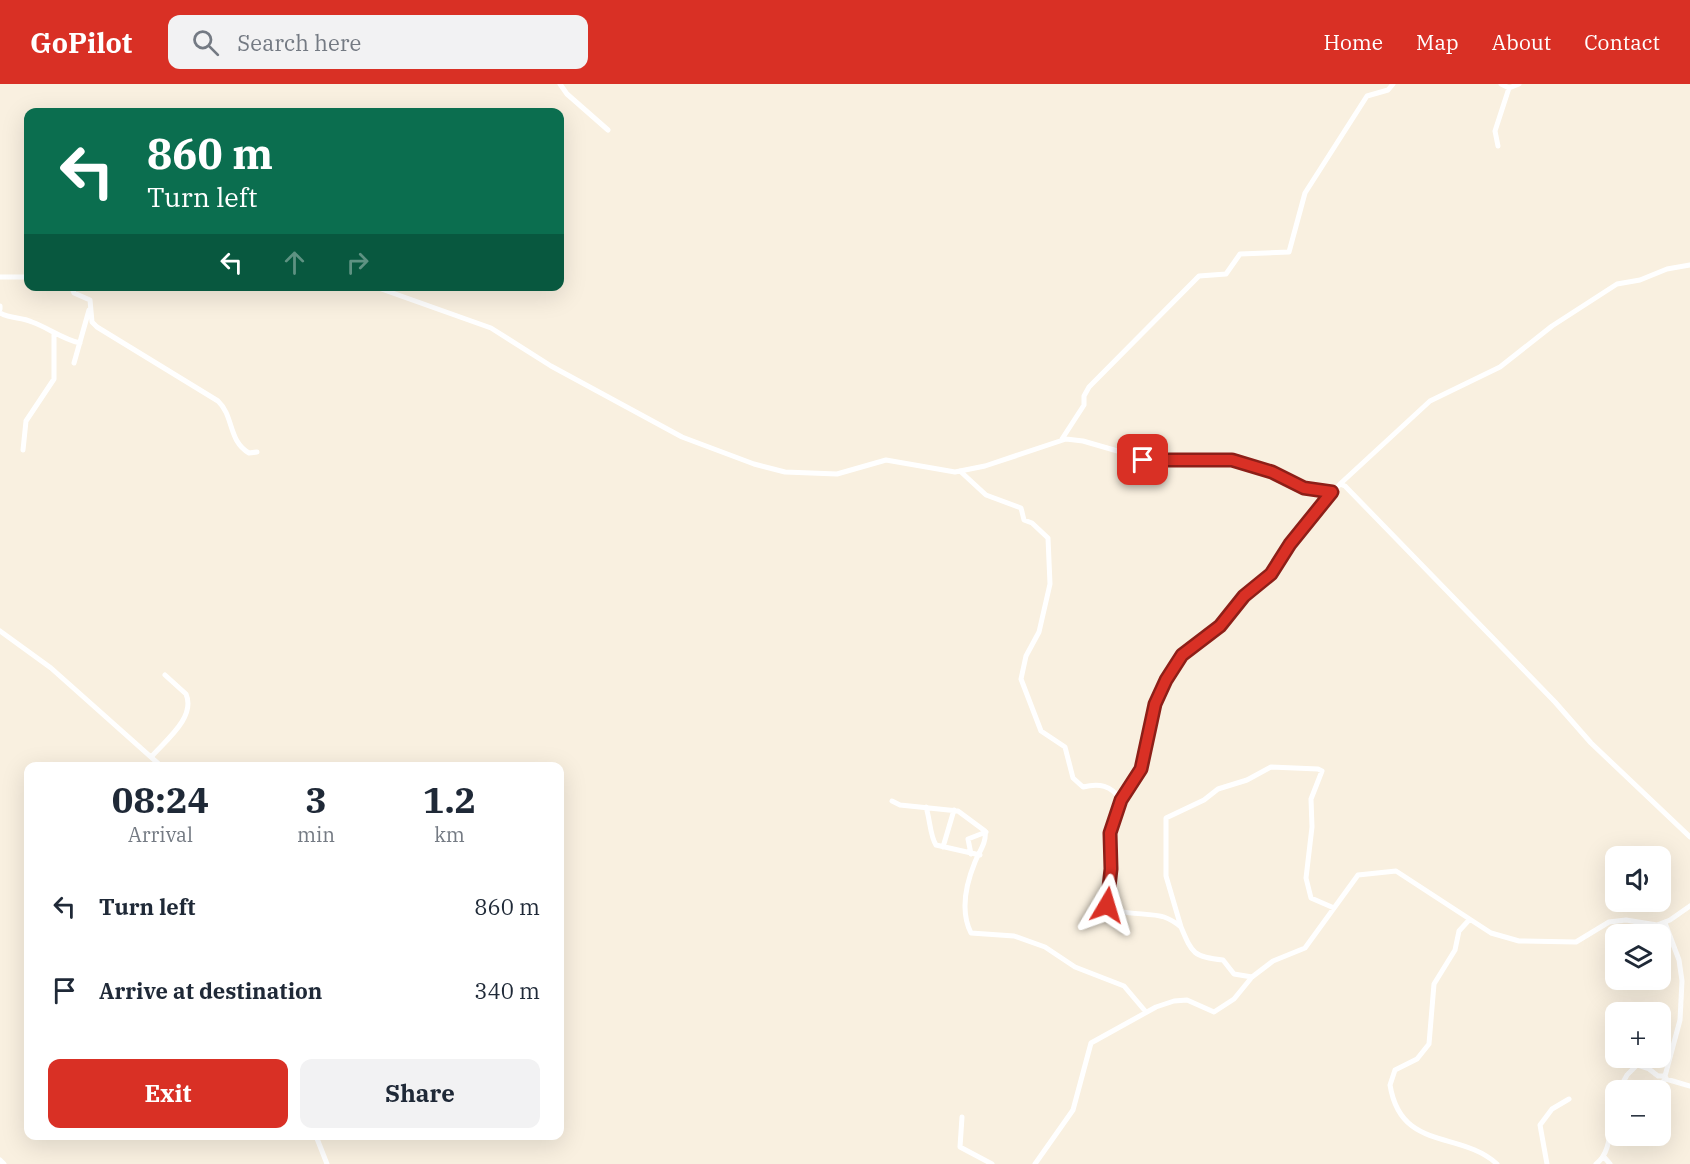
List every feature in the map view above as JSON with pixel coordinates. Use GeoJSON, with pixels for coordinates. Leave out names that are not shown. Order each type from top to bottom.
{"type":"FeatureCollection","features":[{"type":"Feature","properties":{"kind":"street"},"geometry":{"type":"LineString","coordinates":[[560,84],[567,94],[608,130]]}},
{"type":"Feature","properties":{"kind":"street"},"geometry":{"type":"LineString","coordinates":[[1062,439],[1084,405],[1084,396],[1089,387],[1199,276],[1226,274],[1240,254],[1289,252],[1305,193],[1367,96],[1388,90],[1394,84]]}},
{"type":"Feature","properties":{"kind":"street"},"geometry":{"type":"LineString","coordinates":[[1501,84],[1509,88],[1519,84]]}},
{"type":"Feature","properties":{"kind":"street"},"geometry":{"type":"LineString","coordinates":[[1498,146],[1495,131],[1509,88]]}},
{"type":"Feature","properties":{"kind":"street"},"geometry":{"type":"LineString","coordinates":[[1181,927],[1164,917],[1145,913],[1133,914],[1108,907],[1111,869],[1109,837],[1121,800],[1141,769],[1157,698],[1178,660],[1220,626],[1244,596],[1271,574],[1290,544],[1332,492],[1430,401],[1500,367],[1552,326],[1617,284],[1640,280],[1667,269],[1690,265]]}},
{"type":"Feature","properties":{"kind":"street"},"geometry":{"type":"LineString","coordinates":[[0,277],[24,278]]}},
{"type":"Feature","properties":{"kind":"street"},"geometry":{"type":"LineString","coordinates":[[73,291],[88,298],[94,325],[219,401],[226,410],[232,434],[241,447],[249,453],[257,452]]}},
{"type":"Feature","properties":{"kind":"street"},"geometry":{"type":"LineString","coordinates":[[387,291],[491,328],[639,416],[700,445],[754,464],[804,474],[837,474],[886,460],[935,467],[950,472],[985,466],[1062,439],[1083,441],[1152,461],[1232,460],[1272,472],[1304,488],[1332,492]]}},
{"type":"Feature","properties":{"kind":"street"},"geometry":{"type":"LineString","coordinates":[[74,363],[91,304]]}},
{"type":"Feature","properties":{"kind":"street"},"geometry":{"type":"LineString","coordinates":[[0,309],[12,319],[30,321],[54,334],[80,343]]}},
{"type":"Feature","properties":{"kind":"street"},"geometry":{"type":"LineString","coordinates":[[24,450],[26,421],[54,379],[54,334]]}},
{"type":"Feature","properties":{"kind":"street"},"geometry":{"type":"LineString","coordinates":[[960,471],[986,495],[1018,506],[1022,510],[1024,520],[1032,523],[1048,538],[1050,584],[1039,632],[1026,656],[1021,678],[1041,731],[1062,744],[1068,752],[1074,780],[1083,787],[1096,783],[1104,785],[1121,800]]}},
{"type":"Feature","properties":{"kind":"street"},"geometry":{"type":"LineString","coordinates":[[1340,484],[1345,486],[1399,539],[1464,610],[1556,702],[1591,743],[1690,837]]}},
{"type":"Feature","properties":{"kind":"street"},"geometry":{"type":"LineString","coordinates":[[0,631],[51,668],[157,762]]}},
{"type":"Feature","properties":{"kind":"street"},"geometry":{"type":"LineString","coordinates":[[152,756],[183,721],[188,711],[186,694],[165,675]]}},
{"type":"Feature","properties":{"kind":"street"},"geometry":{"type":"LineString","coordinates":[[1252,977],[1234,974],[1222,959],[1198,955],[1187,945],[1166,876],[1166,818],[1204,800],[1218,789],[1236,785],[1273,766],[1322,771],[1311,797],[1312,827],[1306,880],[1311,898],[1334,908]]}},
{"type":"Feature","properties":{"kind":"street"},"geometry":{"type":"LineString","coordinates":[[892,801],[897,805],[954,810],[970,818],[986,832]]}},
{"type":"Feature","properties":{"kind":"street"},"geometry":{"type":"LineString","coordinates":[[926,807],[932,822],[931,837],[936,845],[980,855]]}},
{"type":"Feature","properties":{"kind":"street"},"geometry":{"type":"LineString","coordinates":[[943,847],[954,810]]}},
{"type":"Feature","properties":{"kind":"street"},"geometry":{"type":"LineString","coordinates":[[971,854],[969,839],[986,832]]}},
{"type":"Feature","properties":{"kind":"street"},"geometry":{"type":"LineString","coordinates":[[986,832],[964,905],[971,933],[1014,936],[1045,947],[1075,967],[1124,986],[1146,1012]]}},
{"type":"Feature","properties":{"kind":"street"},"geometry":{"type":"LineString","coordinates":[[1035,1164],[1073,1110],[1091,1043],[1162,1004],[1182,1000],[1214,1012],[1234,999],[1252,977],[1279,957],[1305,948],[1358,875],[1392,870],[1469,920],[1508,939],[1561,944],[1576,942],[1613,921],[1633,920],[1651,925],[1665,923],[1690,906]]}},
{"type":"Feature","properties":{"kind":"street"},"geometry":{"type":"LineString","coordinates":[[1469,920],[1459,931],[1455,950],[1434,984],[1429,1044],[1417,1059],[1395,1070],[1390,1085],[1405,1120],[1421,1132],[1438,1140],[1450,1140],[1497,1164]]}},
{"type":"Feature","properties":{"kind":"street"},"geometry":{"type":"LineString","coordinates":[[1663,1080],[1680,1020],[1682,981],[1678,960],[1665,923]]}},
{"type":"Feature","properties":{"kind":"street"},"geometry":{"type":"LineString","coordinates":[[1625,1080],[1631,1069],[1637,1065],[1658,1076],[1690,1086]]}},
{"type":"Feature","properties":{"kind":"street"},"geometry":{"type":"LineString","coordinates":[[1547,1164],[1540,1125],[1552,1109],[1569,1100]]}},
{"type":"Feature","properties":{"kind":"street"},"geometry":{"type":"LineString","coordinates":[[962,1117],[960,1147],[992,1164]]}},
{"type":"Feature","properties":{"kind":"street"},"geometry":{"type":"LineString","coordinates":[[318,1140],[327,1164]]}},
{"type":"Feature","properties":{"kind":"street"},"geometry":{"type":"LineString","coordinates":[[1596,1164],[1604,1157],[1607,1146]]}},
{"type":"Feature","properties":{"kind":"street"},"geometry":{"type":"LineString","coordinates":[[1604,1157],[1610,1164]]}},
{"type":"Feature","properties":{"kind":"street"},"geometry":{"type":"LineString","coordinates":[[0,1160],[4,1164]]}},
{"type":"Feature","properties":{"kind":"route"},"geometry":{"type":"LineString","coordinates":[[1107,905],[1111,869],[1110,833],[1121,800],[1141,769],[1155,704],[1161,689],[1182,655],[1229,618],[1244,596],[1267,579],[1290,544],[1332,492],[1304,488],[1272,472],[1232,460],[1195,462],[1143,460]]}}]}
